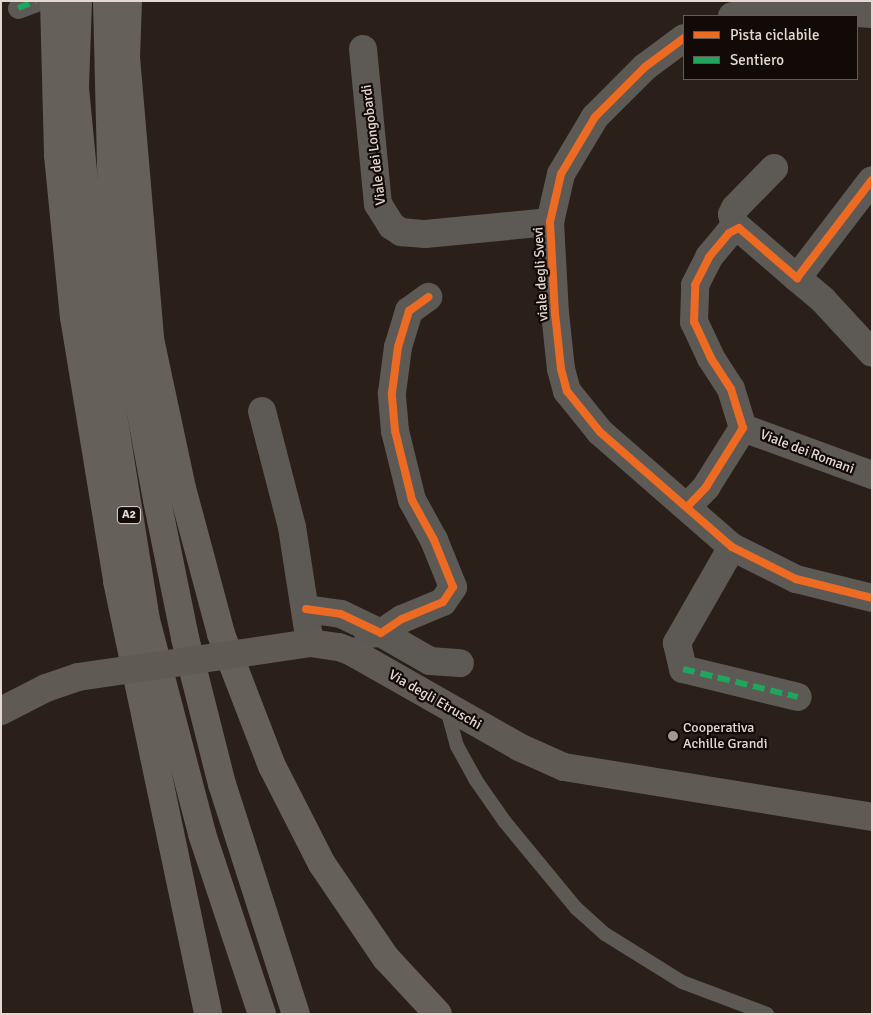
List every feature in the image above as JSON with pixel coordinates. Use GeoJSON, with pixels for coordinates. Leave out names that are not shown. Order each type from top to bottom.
{"type":"FeatureCollection","features":[{"type":"Feature","properties":{"kind":"highway"},"geometry":{"type":"LineString","coordinates":[[54,1],[58,155],[74,317],[117,581],[208,1014]]}},
{"type":"Feature","properties":{"kind":"highway","name":"A2"},"geometry":{"type":"LineString","coordinates":[[78,1],[75,88],[96,308],[146,620],[202,834],[262,1014]]}},
{"type":"Feature","properties":{"kind":"highway"},"geometry":{"type":"LineString","coordinates":[[107,1],[112,200],[127,338],[150,462],[185,638],[222,784],[296,1014]]}},
{"type":"Feature","properties":{"kind":"highway"},"geometry":{"type":"LineString","coordinates":[[128,1],[126,57],[150,339],[182,488],[221,634],[272,766],[322,864],[386,958],[438,1014]]}},
{"type":"Feature","properties":{"kind":"main road","name":"Via degli Etruschi"},"geometry":{"type":"LineString","coordinates":[[1,711],[46,688],[78,677],[310,643],[348,650],[544,760],[584,772],[872,817]]}},
{"type":"Feature","properties":{"kind":"street"},"geometry":{"type":"LineString","coordinates":[[739,15],[786,8],[872,14]]}},
{"type":"Feature","properties":{"kind":"street","name":"viale degli Svevi"},"geometry":{"type":"LineString","coordinates":[[683,39],[645,67],[595,117],[561,174],[550,222],[554,314],[561,369],[567,391],[600,432],[732,547],[796,579],[872,598]]}},
{"type":"Feature","properties":{"kind":"street","name":"Viale dei Longobardi"},"geometry":{"type":"LineString","coordinates":[[364,49],[378,204],[392,226],[401,232],[425,234],[550,222]]}},
{"type":"Feature","properties":{"kind":"street"},"geometry":{"type":"LineString","coordinates":[[774,168],[735,208],[732,214],[735,228],[749,234],[823,300],[872,353]]}},
{"type":"Feature","properties":{"kind":"street"},"geometry":{"type":"LineString","coordinates":[[797,278],[872,180]]}},
{"type":"Feature","properties":{"kind":"street","name":"Viale dei Romani"},"geometry":{"type":"LineString","coordinates":[[687,507],[706,487],[743,428],[732,388],[698,333],[692,309],[700,273],[709,257],[735,228]]}},
{"type":"Feature","properties":{"kind":"street"},"geometry":{"type":"LineString","coordinates":[[348,650],[369,633],[382,632],[402,619],[443,602],[453,587],[434,540],[412,500],[395,431],[392,393],[398,347],[409,311],[428,297]]}},
{"type":"Feature","properties":{"kind":"street"},"geometry":{"type":"LineString","coordinates":[[262,411],[292,527],[310,643]]}},
{"type":"Feature","properties":{"kind":"street","name":"Viale dei Romani"},"geometry":{"type":"LineString","coordinates":[[743,428],[872,475]]}},
{"type":"Feature","properties":{"kind":"street"},"geometry":{"type":"LineString","coordinates":[[732,547],[677,643],[683,669],[798,697]]}},
{"type":"Feature","properties":{"kind":"street"},"geometry":{"type":"LineString","coordinates":[[306,609],[341,614],[382,632],[430,661],[460,662]]}},
{"type":"Feature","properties":{"kind":"lane"},"geometry":{"type":"LineString","coordinates":[[446,706],[457,746],[475,780],[505,822],[576,908],[620,945],[682,982],[767,1014]]}},
{"type":"Feature","properties":{"kind":"marked path"},"geometry":{"type":"LineString","coordinates":[[18,8],[36,1]]}},
{"type":"Feature","properties":{"kind":"marked path"},"geometry":{"type":"LineString","coordinates":[[683,669],[798,697]]}},
{"type":"Feature","properties":{"kind":"cycle path"},"geometry":{"type":"LineString","coordinates":[[683,39],[645,67],[595,117],[561,174],[550,222],[555,313],[561,369],[567,391],[600,432],[732,547],[796,579],[872,598]]}},
{"type":"Feature","properties":{"kind":"cycle path"},"geometry":{"type":"LineString","coordinates":[[687,507],[706,487],[743,428],[731,389],[711,358],[694,322],[695,285],[709,257],[729,233],[739,228],[797,278],[872,180]]}},
{"type":"Feature","properties":{"kind":"cycle path"},"geometry":{"type":"LineString","coordinates":[[306,609],[341,614],[381,633],[402,619],[443,602],[453,587],[434,540],[412,500],[395,431],[392,393],[398,347],[409,311],[428,297]]}},
{"type":"Feature","properties":{"kind":"place","name":"Cooperativa Achille Grandi"},"geometry":{"type":"Point","coordinates":[673,736]}}]}
